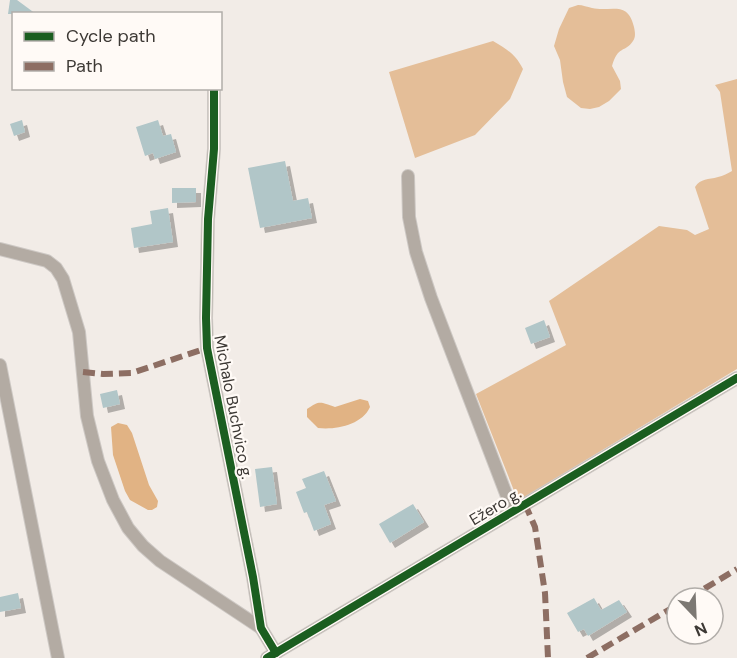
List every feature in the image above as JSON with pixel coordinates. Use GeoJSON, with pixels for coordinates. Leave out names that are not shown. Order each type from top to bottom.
{"type":"FeatureCollection","features":[{"type":"Feature","properties":{"kind":"street","name":"Michalo Buchvico g."},"geometry":{"type":"LineString","coordinates":[[214,90],[214,149],[208,219],[207,348],[261,628],[271,655]]}},
{"type":"Feature","properties":{"kind":"street"},"geometry":{"type":"LineString","coordinates":[[408,176],[409,217],[416,252],[431,298],[513,512]]}},
{"type":"Feature","properties":{"kind":"street"},"geometry":{"type":"LineString","coordinates":[[0,249],[46,261],[56,268],[63,279],[79,332],[87,416],[98,461],[113,500],[128,528],[160,561],[261,628]]}},
{"type":"Feature","properties":{"kind":"street"},"geometry":{"type":"LineString","coordinates":[[0,365],[58,658]]}},
{"type":"Feature","properties":{"kind":"street","name":"Ežero g."},"geometry":{"type":"LineString","coordinates":[[271,655],[737,378]]}},
{"type":"Feature","properties":{"kind":"shaded area"},"geometry":{"type":"Polygon","coordinates":[[[578,5],[623,10],[628,13],[635,33],[633,41],[619,52],[612,66],[620,81],[621,89],[609,101],[590,109],[581,108],[567,97],[560,60],[554,46],[569,8],[578,5]]]}},
{"type":"Feature","properties":{"kind":"shaded area"},"geometry":{"type":"Polygon","coordinates":[[[493,41],[511,53],[523,69],[510,99],[475,135],[415,158],[389,72],[493,41]]]}},
{"type":"Feature","properties":{"kind":"shaded area"},"geometry":{"type":"Polygon","coordinates":[[[737,79],[737,369],[518,501],[476,394],[566,345],[549,301],[659,226],[687,230],[695,235],[709,229],[695,187],[702,181],[720,177],[732,171],[720,92],[715,85],[737,79]]]}},
{"type":"Feature","properties":{"kind":"shaded area"},"geometry":{"type":"Polygon","coordinates":[[[360,399],[368,401],[370,407],[361,418],[348,425],[318,428],[307,417],[307,409],[318,403],[335,407],[360,399]]]}},
{"type":"Feature","properties":{"kind":"shaded area"},"geometry":{"type":"Polygon","coordinates":[[[118,423],[127,425],[132,433],[149,485],[158,501],[157,507],[152,510],[130,500],[125,491],[113,455],[111,427],[118,423]]]}},
{"type":"Feature","properties":{"kind":"building"},"geometry":{"type":"Polygon","coordinates":[[[10,0],[17,0],[33,12],[12,12],[8,14],[10,0]]]}},
{"type":"Feature","properties":{"kind":"building"},"geometry":{"type":"Polygon","coordinates":[[[22,120],[25,132],[14,136],[10,124],[22,120]]]}},
{"type":"Feature","properties":{"kind":"building"},"geometry":{"type":"Polygon","coordinates":[[[158,120],[163,136],[171,134],[176,152],[155,159],[153,153],[145,156],[136,127],[158,120]]]}},
{"type":"Feature","properties":{"kind":"building"},"geometry":{"type":"Polygon","coordinates":[[[285,161],[293,201],[308,198],[312,218],[260,228],[248,168],[285,161]]]}},
{"type":"Feature","properties":{"kind":"building"},"geometry":{"type":"Polygon","coordinates":[[[172,188],[196,188],[196,202],[172,203],[172,188]]]}},
{"type":"Feature","properties":{"kind":"building"},"geometry":{"type":"Polygon","coordinates":[[[168,208],[173,242],[134,248],[131,228],[152,224],[150,211],[168,208]]]}},
{"type":"Feature","properties":{"kind":"building"},"geometry":{"type":"Polygon","coordinates":[[[544,320],[550,337],[531,344],[525,328],[544,320]]]}},
{"type":"Feature","properties":{"kind":"building"},"geometry":{"type":"Polygon","coordinates":[[[117,390],[120,404],[103,408],[100,394],[117,390]]]}},
{"type":"Feature","properties":{"kind":"building"},"geometry":{"type":"Polygon","coordinates":[[[272,467],[277,504],[260,507],[255,469],[272,467]]]}},
{"type":"Feature","properties":{"kind":"building"},"geometry":{"type":"Polygon","coordinates":[[[324,471],[336,501],[324,505],[331,524],[314,531],[296,492],[306,488],[302,479],[324,471]]]}},
{"type":"Feature","properties":{"kind":"building"},"geometry":{"type":"Polygon","coordinates":[[[413,504],[424,522],[390,543],[379,524],[413,504]]]}},
{"type":"Feature","properties":{"kind":"building"},"geometry":{"type":"Polygon","coordinates":[[[18,593],[21,608],[0,612],[0,597],[18,593]]]}},
{"type":"Feature","properties":{"kind":"building"},"geometry":{"type":"Polygon","coordinates":[[[594,598],[601,610],[619,600],[627,612],[588,636],[584,629],[578,632],[567,613],[594,598]]]}},
{"type":"Feature","properties":{"kind":"marked path"},"geometry":{"type":"LineString","coordinates":[[83,372],[132,373],[207,348]]}},
{"type":"Feature","properties":{"kind":"marked path"},"geometry":{"type":"LineString","coordinates":[[525,504],[535,527],[545,593],[548,658]]}},
{"type":"Feature","properties":{"kind":"marked path"},"geometry":{"type":"LineString","coordinates":[[709,586],[737,569]]}},
{"type":"Feature","properties":{"kind":"marked path"},"geometry":{"type":"LineString","coordinates":[[587,658],[665,612]]}},
{"type":"Feature","properties":{"kind":"cycle path"},"geometry":{"type":"LineString","coordinates":[[214,90],[214,149],[208,219],[207,348],[253,577],[261,628],[276,653]]}},
{"type":"Feature","properties":{"kind":"cycle path"},"geometry":{"type":"LineString","coordinates":[[267,658],[737,378]]}}]}
